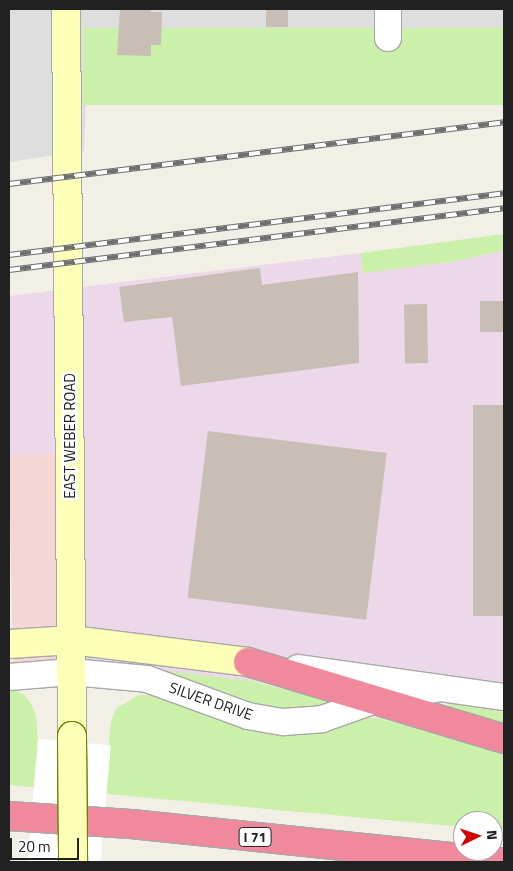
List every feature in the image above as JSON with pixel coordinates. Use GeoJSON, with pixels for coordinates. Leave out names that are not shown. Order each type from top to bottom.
{"type":"FeatureCollection","features":[{"type":"Feature","properties":{"kind":"highway"},"geometry":{"type":"LineString","coordinates":[[248,662],[373,702],[504,739]]}},
{"type":"Feature","properties":{"kind":"highway","name":"I 71"},"geometry":{"type":"LineString","coordinates":[[9,816],[131,824],[501,862]]}},
{"type":"Feature","properties":{"kind":"street","name":"EAST WEBER ROAD"},"geometry":{"type":"LineString","coordinates":[[66,9],[74,862]]}},
{"type":"Feature","properties":{"kind":"street"},"geometry":{"type":"LineString","coordinates":[[388,9],[388,38]]}},
{"type":"Feature","properties":{"kind":"street","name":"SILVER DRIVE"},"geometry":{"type":"LineString","coordinates":[[9,644],[72,640],[504,697]]}},
{"type":"Feature","properties":{"kind":"street","name":"SILVER DRIVE"},"geometry":{"type":"LineString","coordinates":[[9,677],[72,672],[147,679],[248,716],[283,722],[322,720],[373,702],[440,688]]}},
{"type":"Feature","properties":{"kind":"shaded area"},"geometry":{"type":"Polygon","coordinates":[[[9,9],[504,9],[504,28],[87,80],[84,151],[9,162],[9,9]]]}},
{"type":"Feature","properties":{"kind":"shaded area"},"geometry":{"type":"Polygon","coordinates":[[[504,250],[504,712],[449,703],[78,661],[76,451],[9,455],[9,296],[361,253],[363,272],[457,261],[504,250]]]}},
{"type":"Feature","properties":{"kind":"shaded area"},"geometry":{"type":"Polygon","coordinates":[[[76,451],[80,661],[13,662],[9,452],[76,451]]]}},
{"type":"Feature","properties":{"kind":"green space"},"geometry":{"type":"Polygon","coordinates":[[[83,28],[504,28],[504,105],[83,105],[83,28]]]}},
{"type":"Feature","properties":{"kind":"green space"},"geometry":{"type":"Polygon","coordinates":[[[504,234],[504,250],[457,261],[362,273],[361,253],[504,234]]]}},
{"type":"Feature","properties":{"kind":"green space"},"geometry":{"type":"Polygon","coordinates":[[[152,669],[252,681],[329,701],[327,709],[282,711],[258,707],[152,669]]]}},
{"type":"Feature","properties":{"kind":"green space"},"geometry":{"type":"Polygon","coordinates":[[[9,689],[24,694],[30,702],[36,715],[38,744],[108,750],[111,722],[116,709],[138,695],[161,695],[224,718],[377,718],[504,751],[504,831],[503,811],[453,811],[453,826],[9,785],[9,689]]]}},
{"type":"Feature","properties":{"kind":"green space"},"geometry":{"type":"Polygon","coordinates":[[[449,703],[504,712],[504,724],[448,711],[449,703]]]}},
{"type":"Feature","properties":{"kind":"pier"},"geometry":{"type":"Polygon","coordinates":[[[38,739],[111,745],[101,862],[27,862],[38,739]]]}},
{"type":"Feature","properties":{"kind":"building"},"geometry":{"type":"Polygon","coordinates":[[[120,9],[151,9],[151,12],[162,12],[161,45],[151,45],[151,56],[117,55],[120,9]]]}},
{"type":"Feature","properties":{"kind":"building"},"geometry":{"type":"Polygon","coordinates":[[[266,9],[288,9],[288,27],[266,27],[266,9]]]}},
{"type":"Feature","properties":{"kind":"building"},"geometry":{"type":"Polygon","coordinates":[[[260,268],[262,285],[358,272],[359,363],[181,386],[172,317],[124,322],[119,287],[260,268]]]}},
{"type":"Feature","properties":{"kind":"building"},"geometry":{"type":"Polygon","coordinates":[[[480,301],[504,301],[504,332],[480,332],[480,301]]]}},
{"type":"Feature","properties":{"kind":"building"},"geometry":{"type":"Polygon","coordinates":[[[404,304],[427,304],[428,363],[405,363],[404,304]]]}},
{"type":"Feature","properties":{"kind":"building"},"geometry":{"type":"Polygon","coordinates":[[[473,405],[504,405],[504,616],[473,616],[473,405]]]}},
{"type":"Feature","properties":{"kind":"building"},"geometry":{"type":"Polygon","coordinates":[[[208,431],[387,453],[366,620],[188,598],[208,431]]]}},
{"type":"Feature","properties":{"kind":"railway"},"geometry":{"type":"LineString","coordinates":[[9,184],[504,122]]}},
{"type":"Feature","properties":{"kind":"railway"},"geometry":{"type":"LineString","coordinates":[[9,255],[504,193]]}},
{"type":"Feature","properties":{"kind":"railway"},"geometry":{"type":"LineString","coordinates":[[9,270],[504,208]]}}]}
